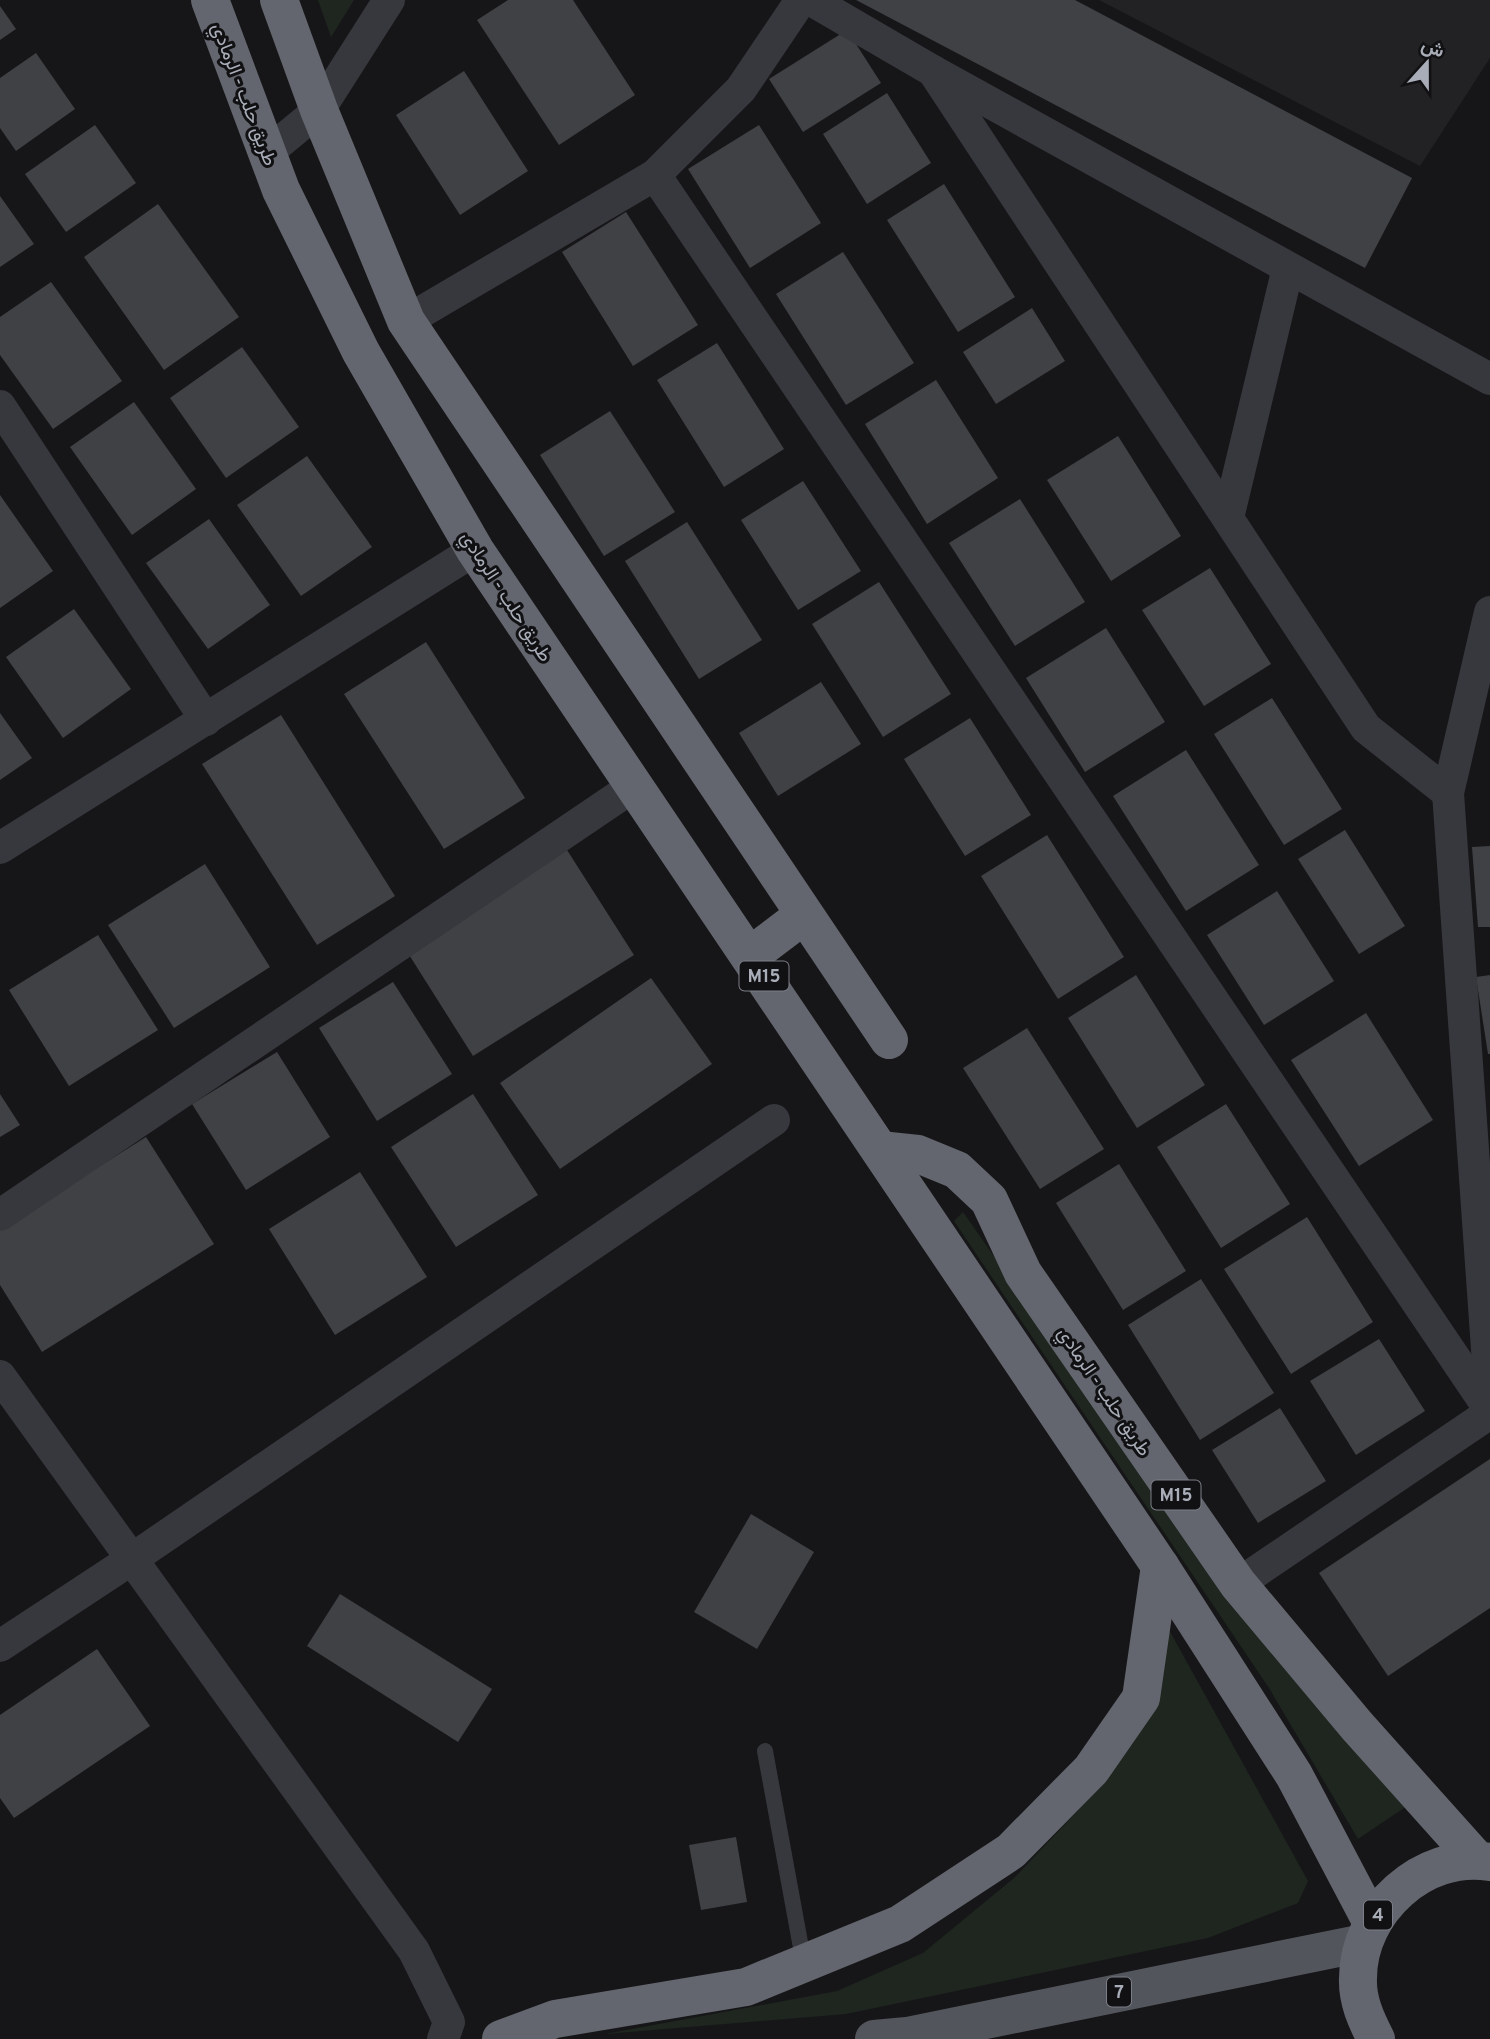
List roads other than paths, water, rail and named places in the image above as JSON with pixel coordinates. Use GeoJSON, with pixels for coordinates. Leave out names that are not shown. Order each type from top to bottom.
{"type":"FeatureCollection","features":[{"type":"Feature","properties":{"kind":"highway","name":"طريق حلب - الرمادي"},"geometry":{"type":"LineString","coordinates":[[209,0],[281,190],[360,352],[475,551],[1160,1566],[1294,1775],[1367,1933]]}},
{"type":"Feature","properties":{"kind":"highway"},"geometry":{"type":"LineString","coordinates":[[279,0],[319,110],[406,321],[888,1040]]}},
{"type":"Feature","properties":{"kind":"highway"},"geometry":{"type":"LineString","coordinates":[[750,956],[804,915]]}},
{"type":"Feature","properties":{"kind":"highway","name":"طريق حلب - الرمادي"},"geometry":{"type":"LineString","coordinates":[[880,1150],[918,1154],[957,1170],[989,1200],[1023,1273],[1238,1584],[1357,1726],[1484,1861]]}},
{"type":"Feature","properties":{"kind":"highway"},"geometry":{"type":"LineString","coordinates":[[501,2039],[555,2019],[746,1987],[900,1924],[1011,1851],[1091,1770],[1141,1698],[1160,1566]]}},
{"type":"Feature","properties":{"kind":"highway","name":"4"},"geometry":{"type":"LineString","coordinates":[[1376,2039],[1363,2013],[1358,1978],[1367,1933],[1398,1890],[1435,1867],[1484,1861]]}},
{"type":"Feature","properties":{"kind":"main road","name":"7"},"geometry":{"type":"LineString","coordinates":[[874,2039],[907,2036],[1367,1933]]}},
{"type":"Feature","properties":{"kind":"street"},"geometry":{"type":"LineString","coordinates":[[268,153],[319,110],[389,0]]}},
{"type":"Feature","properties":{"kind":"street"},"geometry":{"type":"LineString","coordinates":[[406,321],[655,175],[741,89],[801,0]]}},
{"type":"Feature","properties":{"kind":"street"},"geometry":{"type":"LineString","coordinates":[[811,0],[933,71],[1490,379]]}},
{"type":"Feature","properties":{"kind":"street"},"geometry":{"type":"LineString","coordinates":[[933,71],[1366,728],[1448,793]]}},
{"type":"Feature","properties":{"kind":"street"},"geometry":{"type":"LineString","coordinates":[[655,175],[1490,1411],[1238,1584]]}},
{"type":"Feature","properties":{"kind":"street"},"geometry":{"type":"LineString","coordinates":[[1228,518],[1288,268]]}},
{"type":"Feature","properties":{"kind":"street"},"geometry":{"type":"LineString","coordinates":[[0,405],[206,720]]}},
{"type":"Feature","properties":{"kind":"street"},"geometry":{"type":"LineString","coordinates":[[0,848],[475,551]]}},
{"type":"Feature","properties":{"kind":"street"},"geometry":{"type":"LineString","coordinates":[[1490,612],[1448,793],[1490,1392]]}},
{"type":"Feature","properties":{"kind":"street"},"geometry":{"type":"LineString","coordinates":[[0,1215],[634,786]]}},
{"type":"Feature","properties":{"kind":"street"},"geometry":{"type":"LineString","coordinates":[[0,1646],[132,1559],[774,1120]]}},
{"type":"Feature","properties":{"kind":"street"},"geometry":{"type":"LineString","coordinates":[[0,1376],[414,1951],[449,2022],[443,2039]]}},
{"type":"Feature","properties":{"kind":"lane"},"geometry":{"type":"LineString","coordinates":[[765,1751],[804,1964]]}}]}
